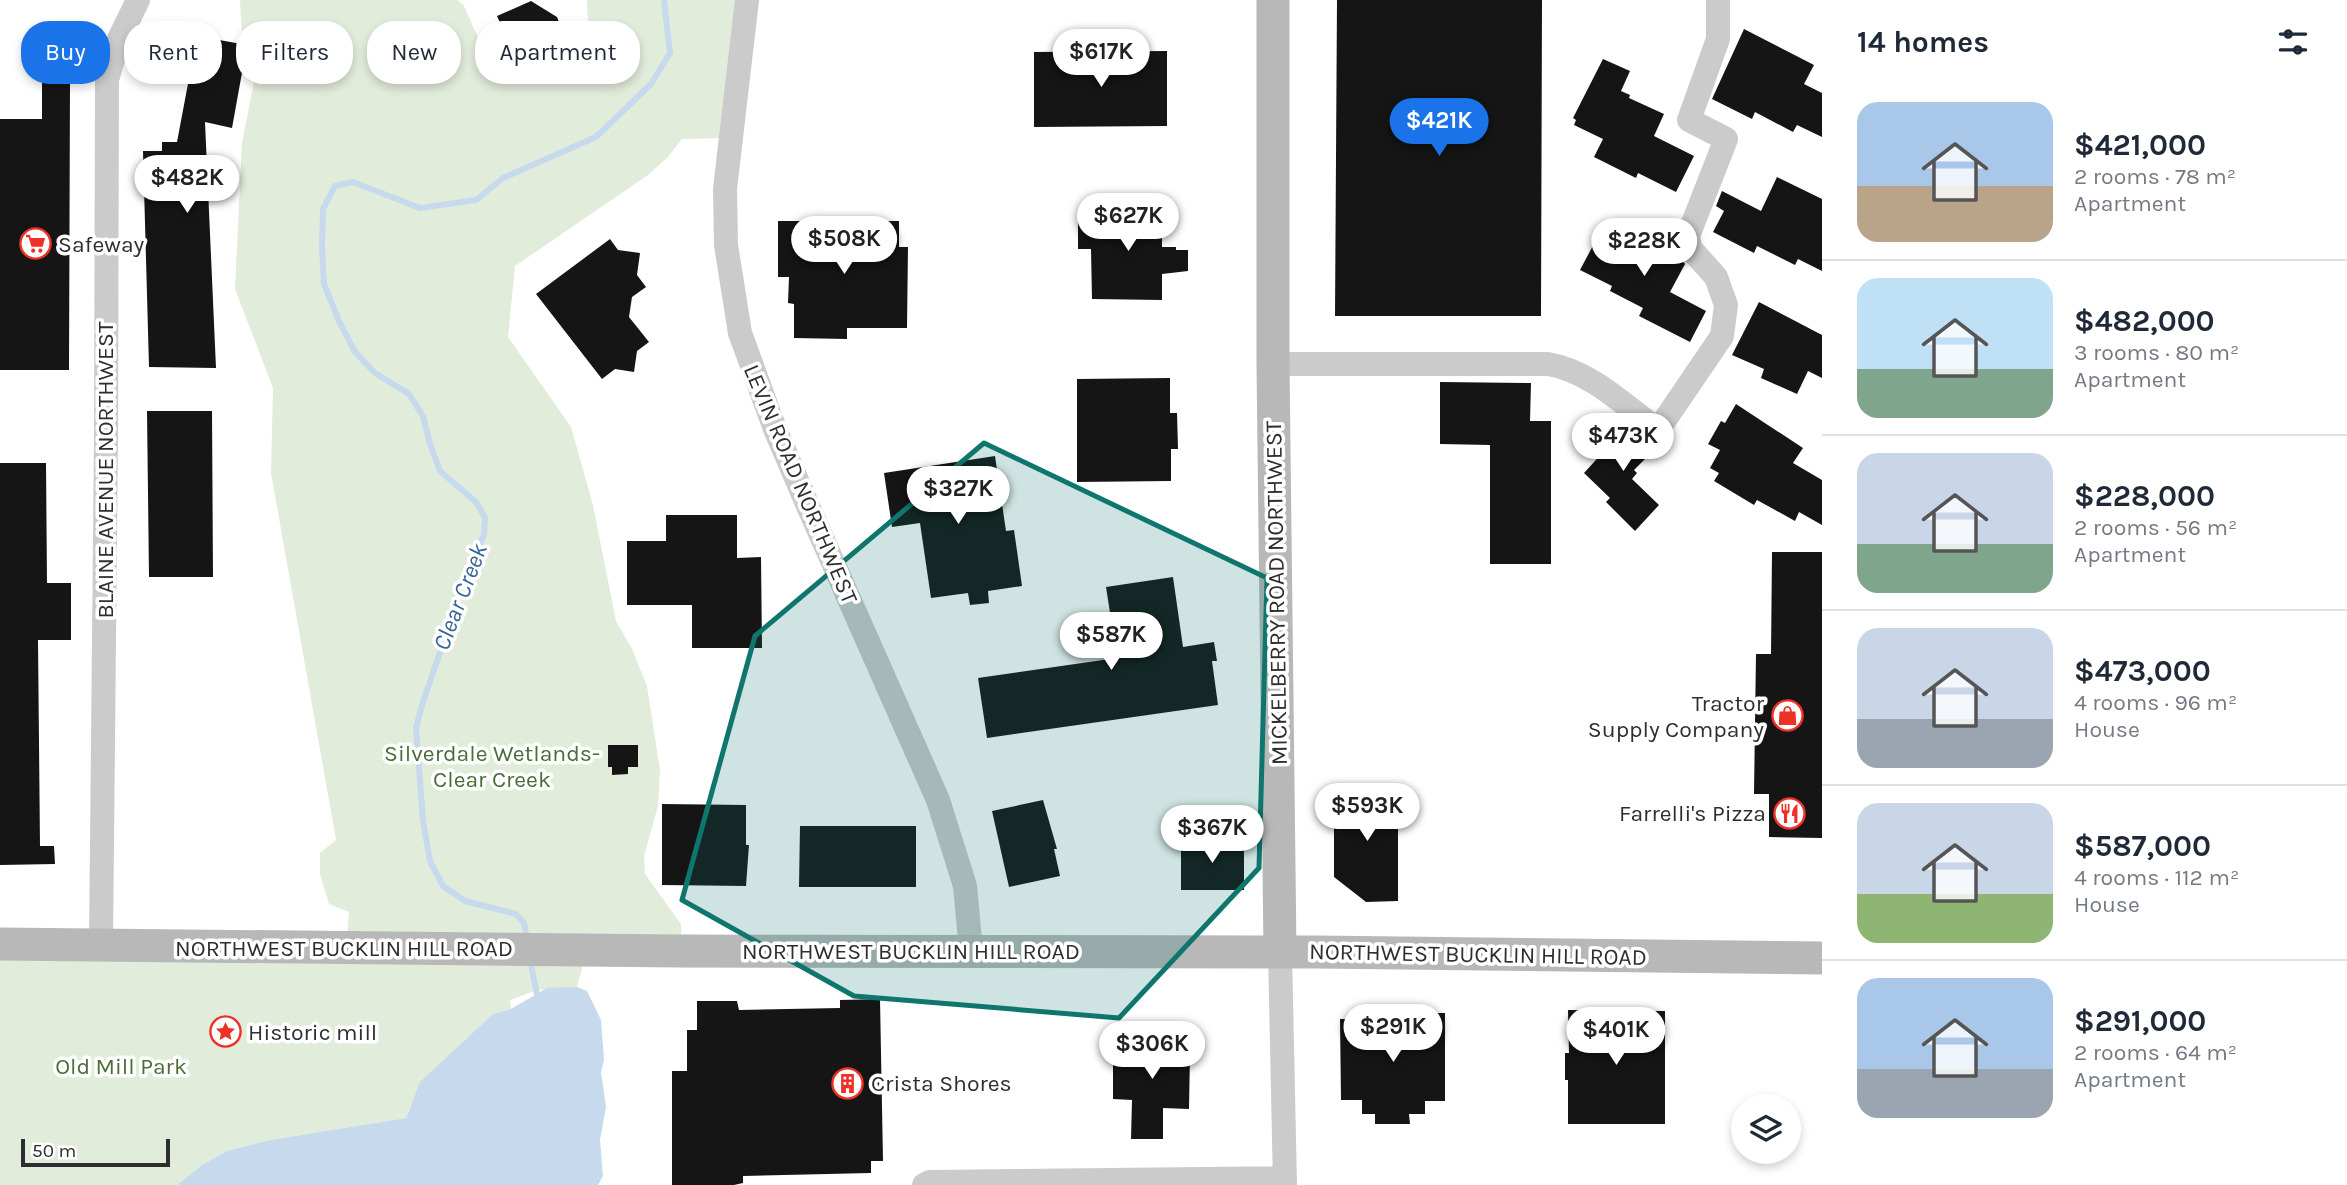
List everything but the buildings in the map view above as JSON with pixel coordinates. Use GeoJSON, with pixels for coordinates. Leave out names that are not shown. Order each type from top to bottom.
{"type":"FeatureCollection","features":[{"type":"Feature","properties":{"kind":"main road","name":"MICKELBERRY ROAD NORTHWEST"},"geometry":{"type":"LineString","coordinates":[[1272,0],[1280,952]]}},
{"type":"Feature","properties":{"kind":"main road","name":"NORTHWEST BUCKLIN HILL ROAD"},"geometry":{"type":"LineString","coordinates":[[0,944],[1822,958]]}},
{"type":"Feature","properties":{"kind":"street","name":"BLAINE AVENUE NORTHWEST"},"geometry":{"type":"LineString","coordinates":[[101,945],[107,80],[119,39],[138,0]]}},
{"type":"Feature","properties":{"kind":"street","name":"LEVIN ROAD NORTHWEST"},"geometry":{"type":"LineString","coordinates":[[747,0],[724,188],[726,245],[740,332],[775,429],[938,800],[965,886],[971,951]]}},
{"type":"Feature","properties":{"kind":"street"},"geometry":{"type":"LineString","coordinates":[[1273,365],[1560,366],[1581,374],[1658,430],[1723,336],[1726,305],[1716,277],[1690,248],[1688,236],[1726,139],[1689,120],[1718,39],[1718,0]]}},
{"type":"Feature","properties":{"kind":"street","name":"MICKELBERRY ROAD NORTHWEST"},"geometry":{"type":"LineString","coordinates":[[1280,952],[1285,1182]]}},
{"type":"Feature","properties":{"kind":"street"},"geometry":{"type":"LineString","coordinates":[[924,1185],[930,1182],[1285,1182]]}},
{"type":"Feature","properties":{"kind":"highlighted area"},"geometry":{"type":"Polygon","coordinates":[[[984,443],[1267,578],[1259,868],[1119,1018],[854,996],[682,900],[755,636],[984,443]]]}},
{"type":"Feature","properties":{"kind":"green space","name":"Silverdale Wetlands- Clear Creek"},"geometry":{"type":"Polygon","coordinates":[[[240,0],[457,0],[463,4],[475,31],[475,84],[640,84],[640,21],[588,21],[587,0],[747,0],[730,138],[682,139],[668,157],[648,175],[515,266],[508,337],[571,427],[593,505],[616,621],[632,649],[647,686],[660,771],[658,806],[644,856],[645,874],[681,924],[681,951],[584,961],[577,987],[537,990],[510,1000],[511,1009],[493,1014],[410,1106],[406,1118],[270,1140],[227,1151],[202,1165],[177,1185],[0,1185],[0,944],[346,947],[349,912],[329,904],[320,874],[320,853],[336,840],[271,473],[273,388],[235,289],[242,143],[253,84],[353,84],[353,21],[241,21],[240,0]]]}},
{"type":"Feature","properties":{"kind":"water"},"geometry":{"type":"Polygon","coordinates":[[[577,987],[587,991],[601,1020],[604,1060],[601,1072],[606,1107],[600,1140],[603,1176],[598,1185],[177,1185],[202,1165],[227,1151],[270,1140],[406,1118],[420,1082],[493,1014],[511,1009],[547,988],[577,987]]]}},
{"type":"Feature","properties":{"kind":"waterway","name":"Clear Creek"},"geometry":{"type":"LineString","coordinates":[[527,938],[524,923],[516,914],[465,901],[443,886],[430,861],[423,821],[416,728],[458,591],[484,535],[485,518],[477,503],[440,471],[423,416],[409,394],[375,373],[355,352],[324,284],[323,209],[335,186],[353,182],[420,208],[476,200],[503,178],[596,137],[651,84],[670,53],[664,0]]}},
{"type":"Feature","properties":{"kind":"waterway","name":"Clear Creek"},"geometry":{"type":"LineString","coordinates":[[530,959],[537,995]]}},
{"type":"Feature","properties":{"kind":"place","name":"Safeway"},"geometry":{"type":"Point","coordinates":[35,244]}},
{"type":"Feature","properties":{"kind":"place","name":"Tractor Supply Company"},"geometry":{"type":"Point","coordinates":[1787,716]}},
{"type":"Feature","properties":{"kind":"place","name":"Farrelli's Pizza"},"geometry":{"type":"Point","coordinates":[1789,813]}},
{"type":"Feature","properties":{"kind":"place","name":"Historic mill"},"geometry":{"type":"Point","coordinates":[225,1032]}},
{"type":"Feature","properties":{"kind":"place","name":"Crista Shores"},"geometry":{"type":"Point","coordinates":[848,1083]}},
{"type":"Feature","properties":{"kind":"park label","name":"Old Mill Park"},"geometry":{"type":"Point","coordinates":[121,1066]}}]}
